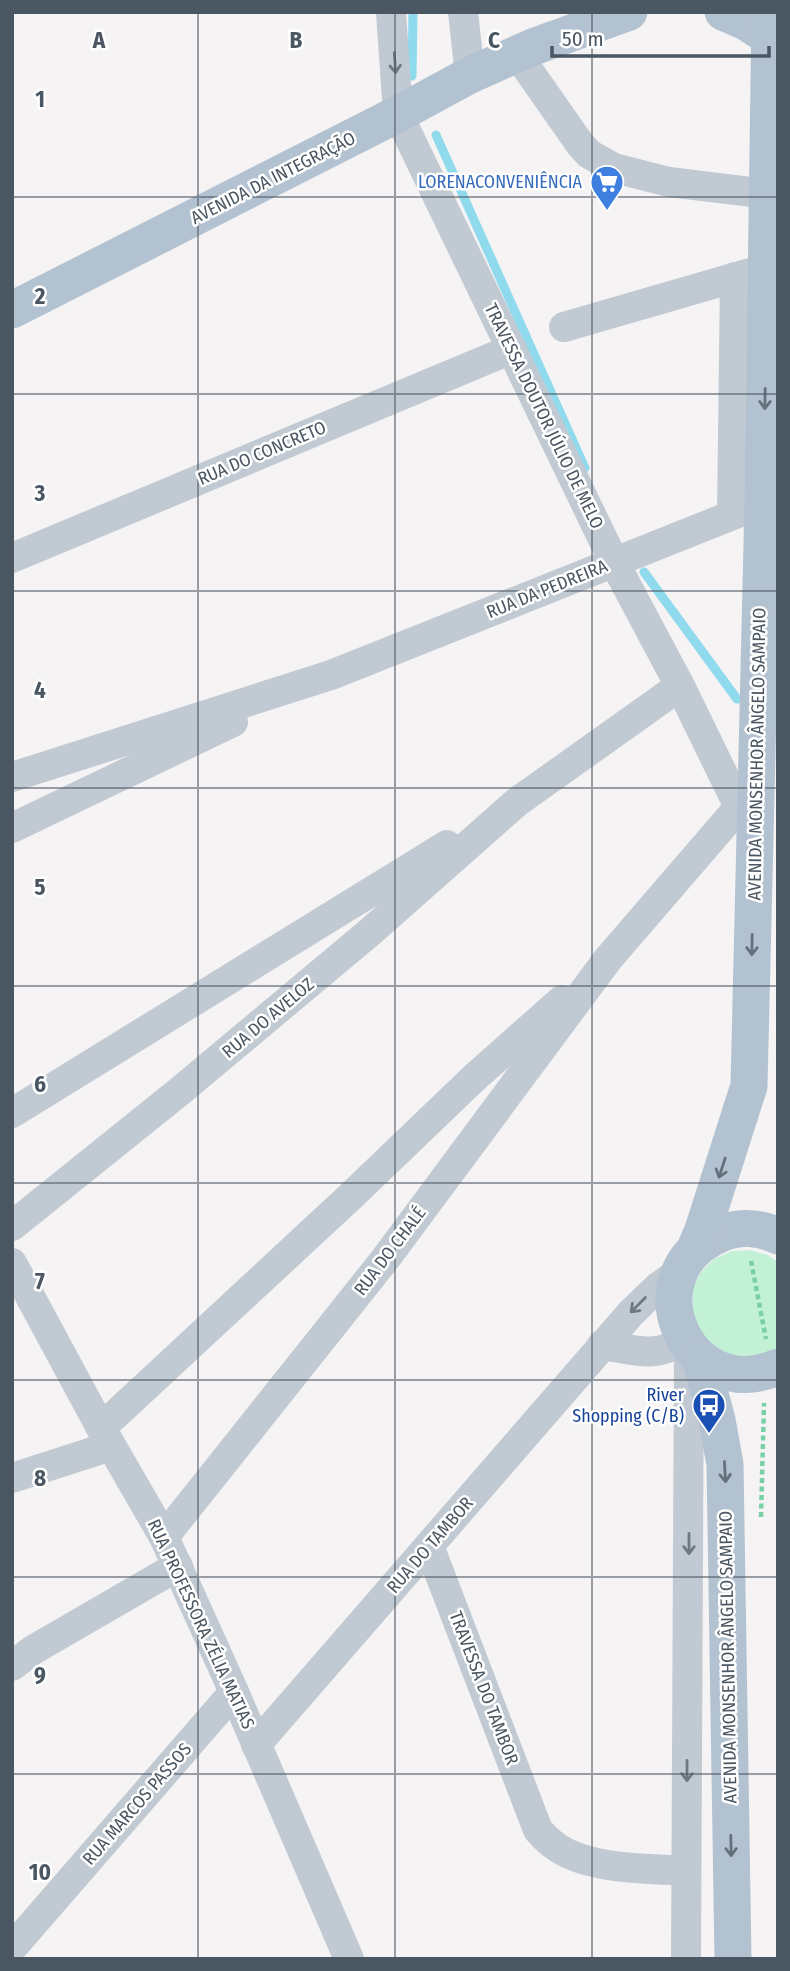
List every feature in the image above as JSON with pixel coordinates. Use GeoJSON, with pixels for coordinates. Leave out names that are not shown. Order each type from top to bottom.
{"type":"FeatureCollection","features":[{"type":"Feature","properties":{"kind":"main road","name":"AVENIDA DA INTEGRAÇÃO"},"geometry":{"type":"LineString","coordinates":[[525,51],[590,12]]}},
{"type":"Feature","properties":{"kind":"main road","name":"AVENIDA DA INTEGRAÇÃO"},"geometry":{"type":"LineString","coordinates":[[12,310],[470,75],[629,12]]}},
{"type":"Feature","properties":{"kind":"main road"},"geometry":{"type":"LineString","coordinates":[[723,12],[746,22],[769,25]]}},
{"type":"Feature","properties":{"kind":"main road","name":"AVENIDA MONSENHOR ÂNGELO SAMPAIO"},"geometry":{"type":"LineString","coordinates":[[733,1959],[725,1464],[717,1420],[691,1348],[675,1318],[674,1295],[703,1230],[749,1086],[747,802],[751,273],[768,194],[769,25]]}},
{"type":"Feature","properties":{"kind":"main road"},"geometry":{"type":"LineString","coordinates":[[687,1262],[709,1239],[728,1231],[748,1228],[778,1236]]}},
{"type":"Feature","properties":{"kind":"main road"},"geometry":{"type":"LineString","coordinates":[[691,1348],[720,1370],[743,1374],[766,1372],[778,1367]]}},
{"type":"Feature","properties":{"kind":"street","name":"TRAVESSA DOUTOR JÚLIO DE MELO"},"geometry":{"type":"LineString","coordinates":[[391,12],[398,114],[614,562],[680,686],[747,802]]}},
{"type":"Feature","properties":{"kind":"street"},"geometry":{"type":"LineString","coordinates":[[463,12],[470,75]]}},
{"type":"Feature","properties":{"kind":"street"},"geometry":{"type":"LineString","coordinates":[[525,51],[580,144],[601,163],[669,182],[768,194]]}},
{"type":"Feature","properties":{"kind":"street"},"geometry":{"type":"LineString","coordinates":[[564,327],[751,273]]}},
{"type":"Feature","properties":{"kind":"street","name":"RUA DO CONCRETO"},"geometry":{"type":"LineString","coordinates":[[12,558],[512,349]]}},
{"type":"Feature","properties":{"kind":"street","name":"RUA DA PEDREIRA"},"geometry":{"type":"LineString","coordinates":[[21,824],[331,675],[748,509]]}},
{"type":"Feature","properties":{"kind":"street","name":"RUA DA PEDREIRA"},"geometry":{"type":"LineString","coordinates":[[14,776],[331,675]]}},
{"type":"Feature","properties":{"kind":"street","name":"RUA DO AVELOZ"},"geometry":{"type":"LineString","coordinates":[[12,1113],[517,802],[680,686]]}},
{"type":"Feature","properties":{"kind":"street"},"geometry":{"type":"LineString","coordinates":[[14,776],[21,824]]}},
{"type":"Feature","properties":{"kind":"street","name":"RUA DO AVELOZ"},"geometry":{"type":"LineString","coordinates":[[12,1226],[312,981],[517,802]]}},
{"type":"Feature","properties":{"kind":"street","name":"RUA DO CHALÉ"},"geometry":{"type":"LineString","coordinates":[[164,1537],[386,1258],[608,959],[747,802]]}},
{"type":"Feature","properties":{"kind":"street"},"geometry":{"type":"LineString","coordinates":[[287,944],[312,981]]}},
{"type":"Feature","properties":{"kind":"street","name":"RUA DO CHALÉ"},"geometry":{"type":"LineString","coordinates":[[106,1437],[474,1078],[608,959]]}},
{"type":"Feature","properties":{"kind":"street","name":"RUA DO TAMBOR"},"geometry":{"type":"LineString","coordinates":[[256,1745],[602,1345],[644,1299],[687,1262]]}},
{"type":"Feature","properties":{"kind":"street","name":"RUA PROFESSORA ZÉLIA MATIAS"},"geometry":{"type":"LineString","coordinates":[[12,1263],[106,1437],[164,1537],[349,1959]]}},
{"type":"Feature","properties":{"kind":"street"},"geometry":{"type":"LineString","coordinates":[[602,1345],[651,1352],[691,1348],[686,1959]]}},
{"type":"Feature","properties":{"kind":"street"},"geometry":{"type":"LineString","coordinates":[[12,1478],[106,1437]]}},
{"type":"Feature","properties":{"kind":"street","name":"TRAVESSA DO TAMBOR"},"geometry":{"type":"LineString","coordinates":[[429,1546],[538,1829],[554,1845],[570,1855],[594,1864],[686,1871]]}},
{"type":"Feature","properties":{"kind":"street"},"geometry":{"type":"LineString","coordinates":[[12,1666],[33,1650],[178,1566]]}},
{"type":"Feature","properties":{"kind":"street","name":"RUA MARCOS PASSOS"},"geometry":{"type":"LineString","coordinates":[[12,1948],[234,1692]]}},
{"type":"Feature","properties":{"kind":"green space"},"geometry":{"type":"Polygon","coordinates":[[[750,1250],[768,1255],[778,1262],[778,1348],[762,1356],[745,1359],[712,1349],[692,1321],[693,1287],[701,1272],[714,1259],[732,1251],[750,1250]]]}},
{"type":"Feature","properties":{"kind":"waterway"},"geometry":{"type":"LineString","coordinates":[[412,76],[413,12]]}},
{"type":"Feature","properties":{"kind":"waterway"},"geometry":{"type":"LineString","coordinates":[[436,135],[585,468]]}},
{"type":"Feature","properties":{"kind":"waterway"},"geometry":{"type":"LineString","coordinates":[[644,572],[737,699]]}},
{"type":"Feature","properties":{"kind":"place","name":"LORENACONVENIÊNCIA"},"geometry":{"type":"Point","coordinates":[607,212]}},
{"type":"Feature","properties":{"kind":"place","name":"River Shopping (C/B)"},"geometry":{"type":"Point","coordinates":[709,1435]}}]}
